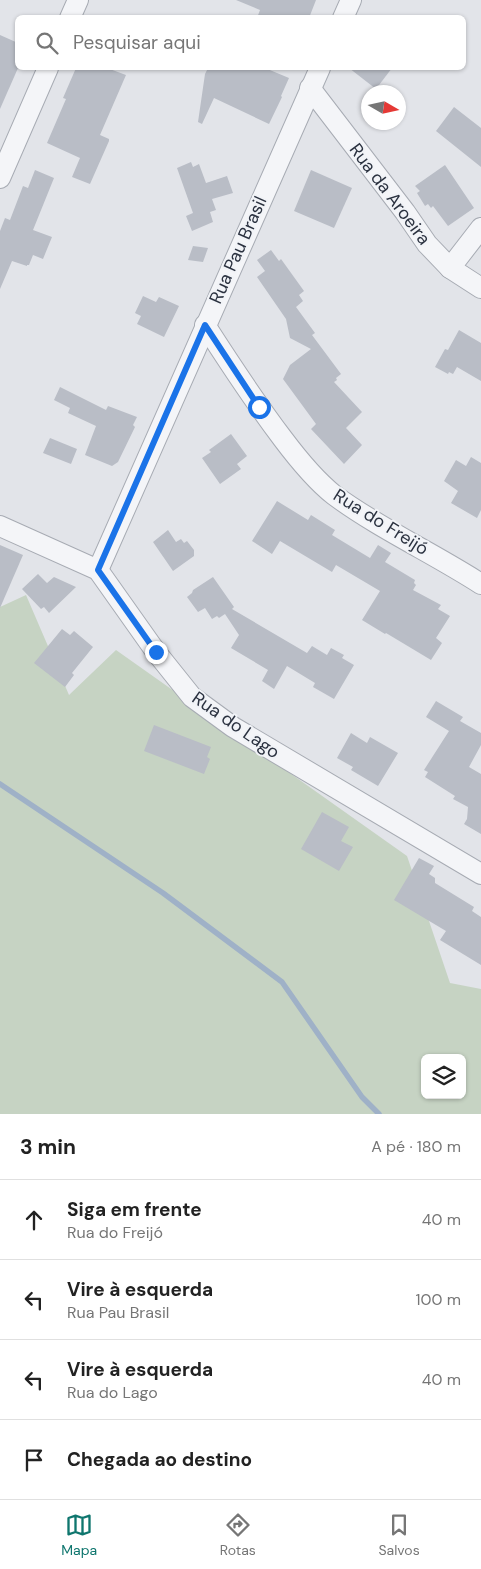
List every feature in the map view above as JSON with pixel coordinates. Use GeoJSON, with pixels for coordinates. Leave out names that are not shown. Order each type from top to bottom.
{"type":"FeatureCollection","features":[{"type":"Feature","properties":{"kind":"street"},"geometry":{"type":"LineString","coordinates":[[71,15],[78,0]]}},
{"type":"Feature","properties":{"kind":"street"},"geometry":{"type":"LineString","coordinates":[[344,15],[351,0]]}},
{"type":"Feature","properties":{"kind":"street"},"geometry":{"type":"LineString","coordinates":[[0,178],[47,70]]}},
{"type":"Feature","properties":{"kind":"street","name":"Rua Pau Brasil"},"geometry":{"type":"LineString","coordinates":[[98,570],[319,70]]}},
{"type":"Feature","properties":{"kind":"street","name":"Rua da Aroeira"},"geometry":{"type":"LineString","coordinates":[[310,88],[405,212],[427,244],[450,268],[481,288]]}},
{"type":"Feature","properties":{"kind":"street"},"geometry":{"type":"LineString","coordinates":[[450,268],[481,228]]}},
{"type":"Feature","properties":{"kind":"street","name":"Rua do Freijó"},"geometry":{"type":"LineString","coordinates":[[205,325],[259,407],[304,467],[333,494],[367,517],[481,584]]}},
{"type":"Feature","properties":{"kind":"street"},"geometry":{"type":"LineString","coordinates":[[0,526],[98,570]]}},
{"type":"Feature","properties":{"kind":"street","name":"Rua do Lago"},"geometry":{"type":"LineString","coordinates":[[98,570],[156,652],[192,696],[233,727],[273,752],[481,874]]}},
{"type":"Feature","properties":{"kind":"green space"},"geometry":{"type":"Polygon","coordinates":[[[26,595],[69,695],[116,650],[407,856],[450,983],[481,989],[481,1114],[0,1114],[0,607],[26,595]]]}},
{"type":"Feature","properties":{"kind":"building"},"geometry":{"type":"Polygon","coordinates":[[[236,0],[316,0],[310,15],[258,15],[260,10],[236,0]]]}},
{"type":"Feature","properties":{"kind":"building"},"geometry":{"type":"Polygon","coordinates":[[[0,35],[15,42],[15,70],[17,70],[0,109],[0,35]]]}},
{"type":"Feature","properties":{"kind":"building"},"geometry":{"type":"Polygon","coordinates":[[[75,70],[112,70],[126,75],[100,135],[109,139],[109,141],[90,184],[72,177],[80,158],[47,143],[66,99],[63,98],[75,70]]]}},
{"type":"Feature","properties":{"kind":"building"},"geometry":{"type":"Polygon","coordinates":[[[207,70],[270,70],[289,78],[269,124],[214,98],[202,124],[198,122],[207,70]]]}},
{"type":"Feature","properties":{"kind":"building"},"geometry":{"type":"Polygon","coordinates":[[[352,70],[390,70],[379,85],[371,85],[352,70]]]}},
{"type":"Feature","properties":{"kind":"building"},"geometry":{"type":"Polygon","coordinates":[[[454,107],[481,128],[481,167],[436,131],[454,107]]]}},
{"type":"Feature","properties":{"kind":"building"},"geometry":{"type":"Polygon","coordinates":[[[191,162],[193,167],[199,164],[206,183],[227,176],[233,193],[212,199],[216,210],[210,212],[213,222],[192,231],[186,216],[193,213],[177,168],[191,162]]]}},
{"type":"Feature","properties":{"kind":"building"},"geometry":{"type":"Polygon","coordinates":[[[445,165],[474,208],[448,226],[433,206],[431,208],[428,204],[425,206],[417,193],[420,191],[415,186],[445,165]]]}},
{"type":"Feature","properties":{"kind":"building"},"geometry":{"type":"Polygon","coordinates":[[[35,170],[54,178],[33,230],[52,237],[43,259],[33,255],[27,266],[12,261],[0,289],[0,231],[5,218],[10,220],[23,186],[28,188],[35,170]]]}},
{"type":"Feature","properties":{"kind":"building"},"geometry":{"type":"Polygon","coordinates":[[[311,170],[352,188],[334,228],[294,211],[311,170]]]}},
{"type":"Feature","properties":{"kind":"building"},"geometry":{"type":"Polygon","coordinates":[[[193,246],[208,248],[203,262],[188,260],[193,246]]]}},
{"type":"Feature","properties":{"kind":"building"},"geometry":{"type":"Polygon","coordinates":[[[271,250],[279,261],[281,259],[304,291],[299,295],[303,301],[296,307],[315,333],[312,335],[341,374],[334,382],[362,412],[346,428],[362,445],[344,464],[311,429],[316,424],[283,379],[290,365],[311,349],[290,338],[286,319],[257,277],[265,271],[257,260],[271,250]]]}},
{"type":"Feature","properties":{"kind":"building"},"geometry":{"type":"Polygon","coordinates":[[[143,296],[156,302],[159,297],[179,306],[164,337],[137,324],[141,316],[135,313],[143,296]]]}},
{"type":"Feature","properties":{"kind":"building"},"geometry":{"type":"Polygon","coordinates":[[[459,330],[481,343],[481,381],[457,367],[453,374],[449,372],[448,374],[435,367],[445,349],[448,350],[459,330]]]}},
{"type":"Feature","properties":{"kind":"building"},"geometry":{"type":"Polygon","coordinates":[[[60,387],[106,410],[108,406],[137,417],[133,425],[135,427],[118,462],[112,466],[85,455],[96,426],[68,413],[70,408],[54,400],[60,387]]]}},
{"type":"Feature","properties":{"kind":"building"},"geometry":{"type":"Polygon","coordinates":[[[231,434],[247,456],[237,464],[241,469],[220,484],[202,458],[211,452],[209,450],[231,434]]]}},
{"type":"Feature","properties":{"kind":"building"},"geometry":{"type":"Polygon","coordinates":[[[50,438],[77,449],[71,464],[43,453],[50,438]]]}},
{"type":"Feature","properties":{"kind":"building"},"geometry":{"type":"Polygon","coordinates":[[[471,457],[481,463],[481,510],[477,518],[451,503],[458,491],[444,481],[456,460],[466,466],[471,457]]]}},
{"type":"Feature","properties":{"kind":"building"},"geometry":{"type":"Polygon","coordinates":[[[277,501],[308,520],[311,515],[335,530],[332,535],[370,558],[378,545],[391,553],[385,562],[415,580],[414,583],[416,585],[413,590],[441,605],[438,609],[450,616],[436,638],[442,643],[431,660],[362,620],[380,591],[336,565],[332,572],[280,541],[272,554],[252,541],[277,501]]]}},
{"type":"Feature","properties":{"kind":"building"},"geometry":{"type":"Polygon","coordinates":[[[168,530],[176,542],[181,539],[184,543],[187,541],[194,550],[194,556],[173,571],[153,542],[168,530]]]}},
{"type":"Feature","properties":{"kind":"building"},"geometry":{"type":"Polygon","coordinates":[[[0,545],[23,555],[0,608],[0,545]]]}},
{"type":"Feature","properties":{"kind":"building"},"geometry":{"type":"Polygon","coordinates":[[[38,574],[47,583],[54,577],[76,587],[49,613],[44,607],[41,609],[22,589],[38,574]]]}},
{"type":"Feature","properties":{"kind":"building"},"geometry":{"type":"Polygon","coordinates":[[[213,577],[234,607],[232,609],[307,653],[312,646],[327,655],[331,648],[344,655],[342,658],[354,665],[334,699],[313,687],[315,683],[287,666],[274,689],[262,681],[268,670],[231,648],[239,635],[225,614],[219,618],[217,616],[212,619],[205,608],[198,612],[187,597],[193,590],[213,577]]]}},
{"type":"Feature","properties":{"kind":"building"},"geometry":{"type":"Polygon","coordinates":[[[62,629],[70,635],[74,631],[93,647],[72,673],[74,675],[65,687],[34,663],[62,629]]]}},
{"type":"Feature","properties":{"kind":"building"},"geometry":{"type":"Polygon","coordinates":[[[436,701],[463,717],[460,721],[481,733],[481,745],[469,767],[481,774],[481,834],[464,824],[467,819],[468,807],[453,799],[455,796],[425,777],[428,772],[424,770],[449,731],[426,717],[436,701]]]}},
{"type":"Feature","properties":{"kind":"building"},"geometry":{"type":"Polygon","coordinates":[[[154,725],[211,747],[207,757],[210,759],[204,774],[144,751],[154,725]]]}},
{"type":"Feature","properties":{"kind":"building"},"geometry":{"type":"Polygon","coordinates":[[[351,733],[367,743],[370,737],[398,753],[378,786],[351,770],[353,767],[337,758],[351,733]]]}},
{"type":"Feature","properties":{"kind":"building"},"geometry":{"type":"Polygon","coordinates":[[[322,812],[349,827],[341,841],[353,847],[339,871],[301,849],[322,812]]]}},
{"type":"Feature","properties":{"kind":"building"},"geometry":{"type":"Polygon","coordinates":[[[419,858],[434,866],[429,874],[435,878],[435,883],[474,907],[472,911],[481,917],[481,965],[440,940],[446,931],[394,900],[419,858]]]}},
{"type":"Feature","properties":{"kind":"waterway"},"geometry":{"type":"LineString","coordinates":[[0,784],[163,893],[282,982],[362,1097],[379,1114]]}},
{"type":"Feature","properties":{"kind":"route"},"geometry":{"type":"LineString","coordinates":[[156,652],[98,570],[205,325],[259,407]]}}]}
